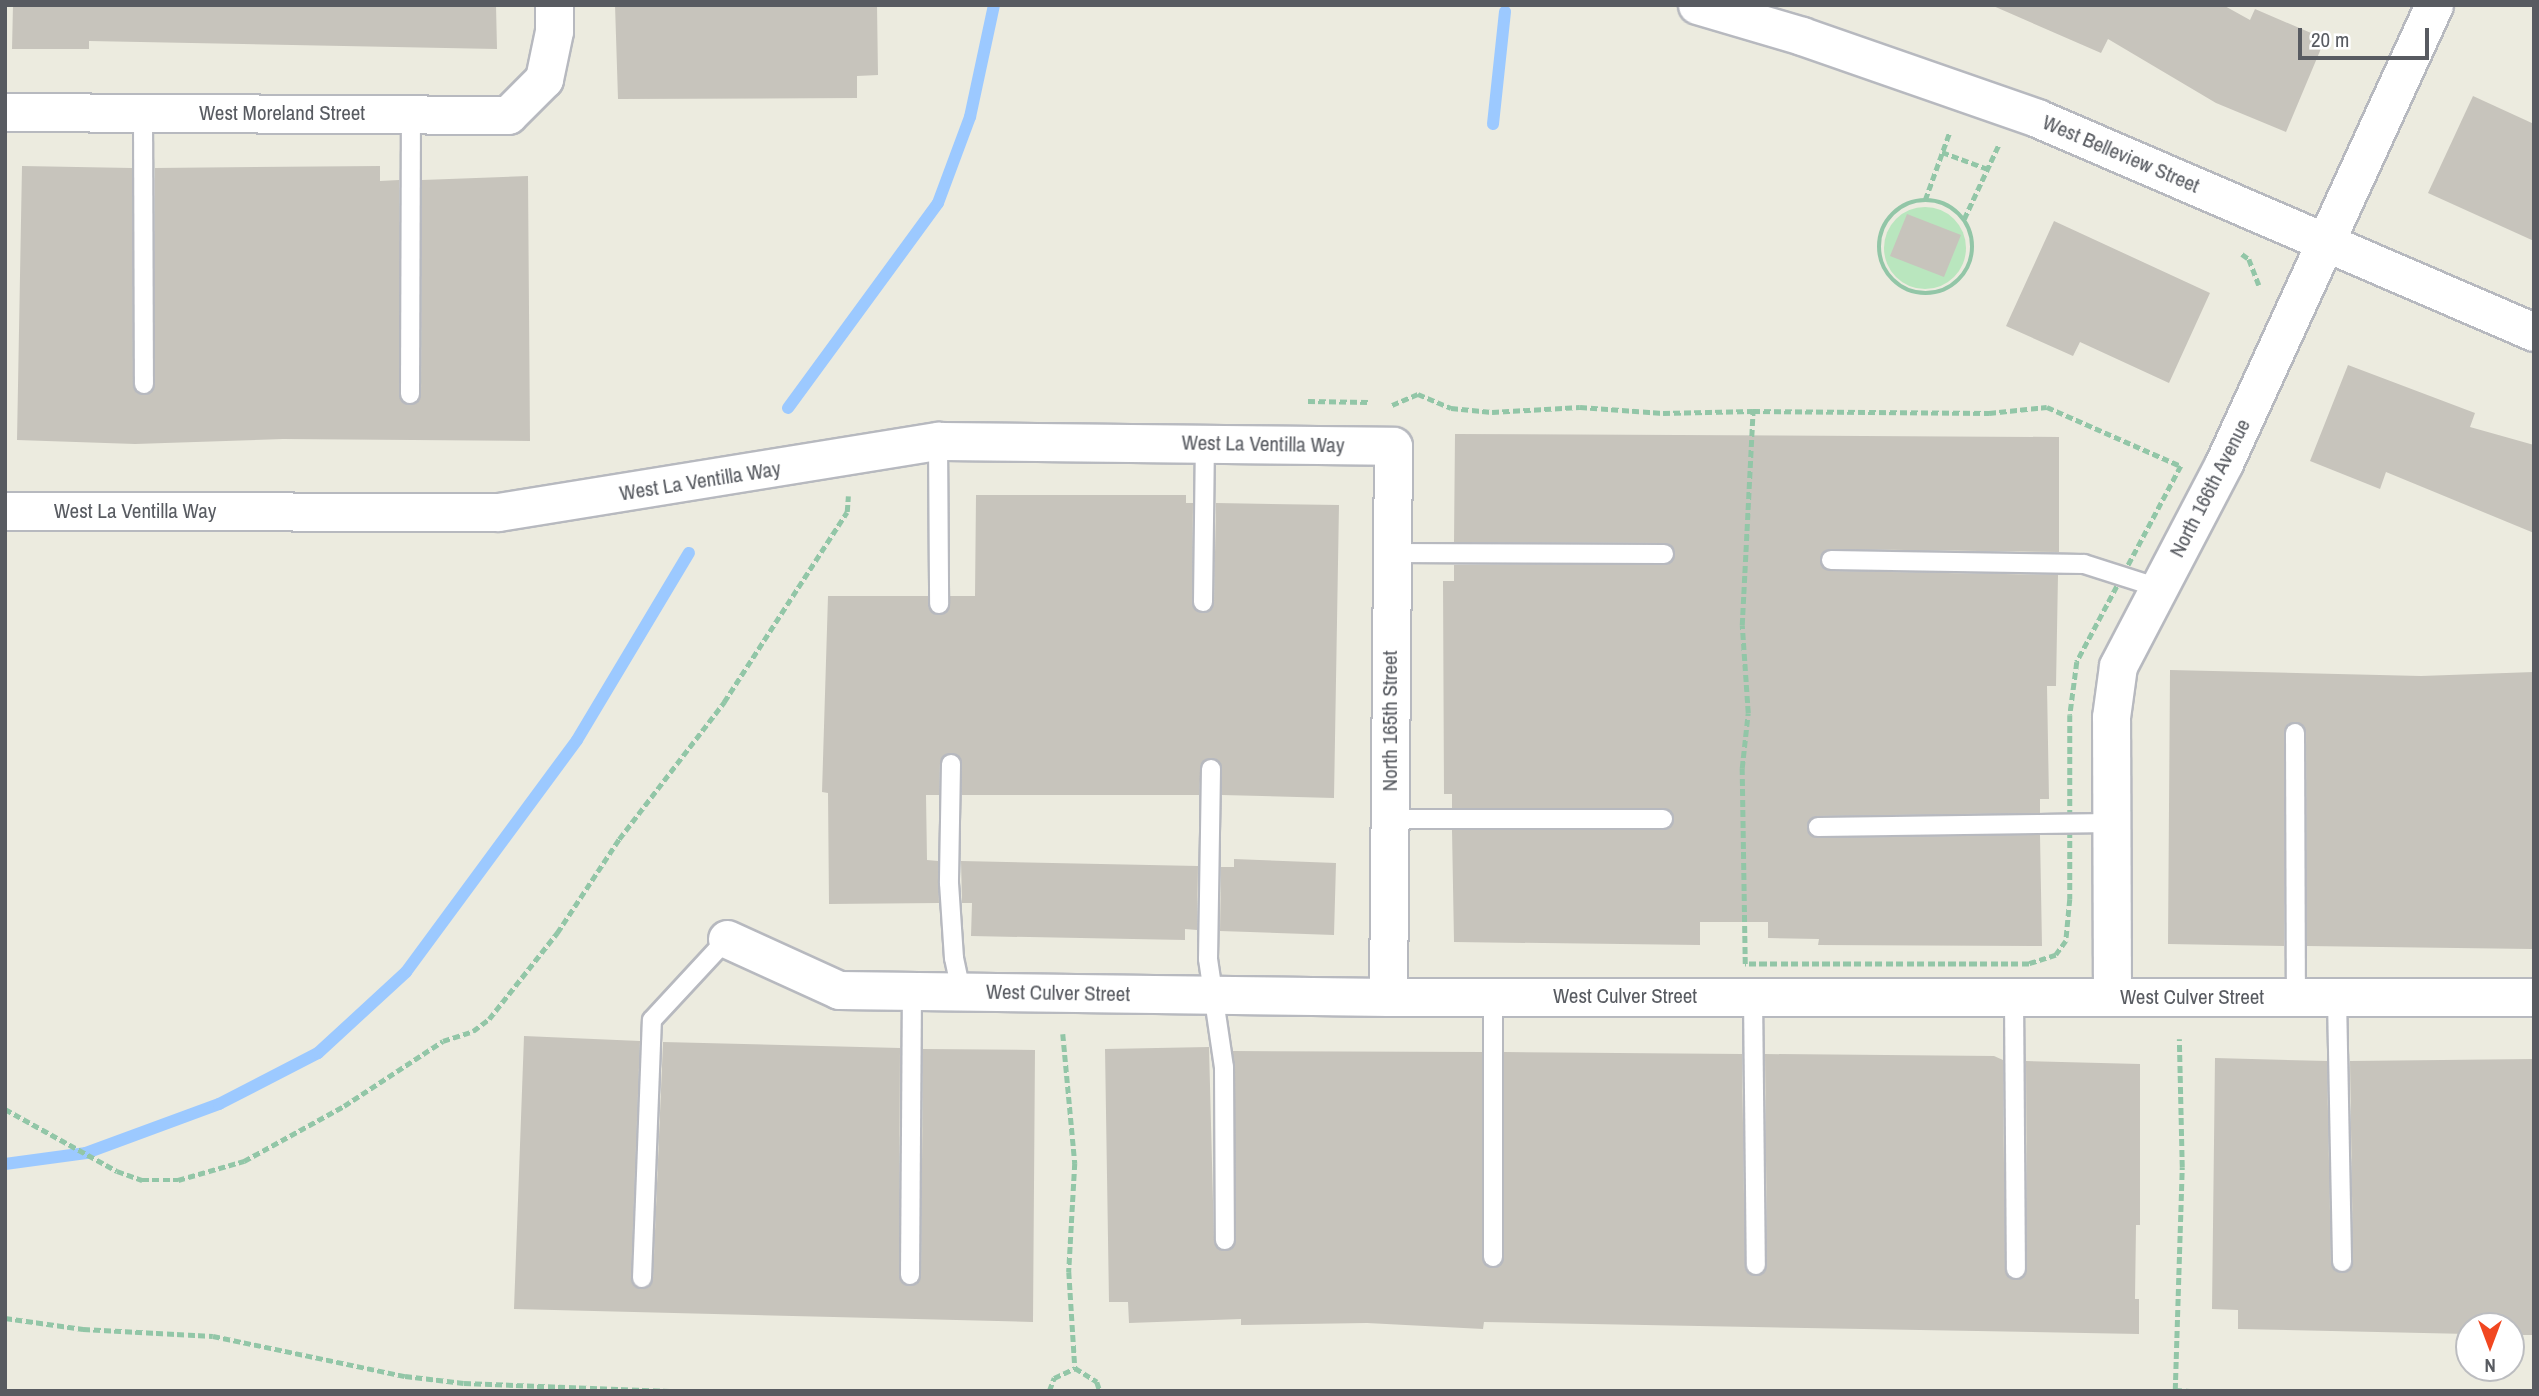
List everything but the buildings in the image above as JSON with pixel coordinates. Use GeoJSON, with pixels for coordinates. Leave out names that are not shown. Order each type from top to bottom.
{"type":"FeatureCollection","features":[{"type":"Feature","properties":{"kind":"street","name":"West Moreland Street"},"geometry":{"type":"LineString","coordinates":[[5,112],[508,115],[544,79],[554,31],[554,5]]}},
{"type":"Feature","properties":{"kind":"street","name":"West Belleview Street"},"geometry":{"type":"LineString","coordinates":[[1697,5],[1949,84],[2326,241],[2534,332]]}},
{"type":"Feature","properties":{"kind":"street","name":"North 166th Avenue"},"geometry":{"type":"LineString","coordinates":[[2112,997],[2111,717],[2118,666],[2224,463],[2434,5]]}},
{"type":"Feature","properties":{"kind":"street","name":"West La Ventilla Way"},"geometry":{"type":"LineString","coordinates":[[5,511],[498,512],[938,441],[1205,444],[1395,431]]}},
{"type":"Feature","properties":{"kind":"street","name":"North 165th Street"},"geometry":{"type":"LineString","coordinates":[[1388,996],[1391,553],[1395,431]]}},
{"type":"Feature","properties":{"kind":"street","name":"West Culver Street"},"geometry":{"type":"LineString","coordinates":[[727,939],[839,990],[1493,996],[1749,980],[2014,996],[2534,997]]}},
{"type":"Feature","properties":{"kind":"lane"},"geometry":{"type":"LineString","coordinates":[[143,113],[144,384]]}},
{"type":"Feature","properties":{"kind":"lane"},"geometry":{"type":"LineString","coordinates":[[410,394],[411,114]]}},
{"type":"Feature","properties":{"kind":"lane"},"geometry":{"type":"LineString","coordinates":[[938,441],[939,604]]}},
{"type":"Feature","properties":{"kind":"lane"},"geometry":{"type":"LineString","coordinates":[[1203,602],[1205,444]]}},
{"type":"Feature","properties":{"kind":"lane"},"geometry":{"type":"LineString","coordinates":[[1391,553],[1664,554]]}},
{"type":"Feature","properties":{"kind":"lane"},"geometry":{"type":"LineString","coordinates":[[1831,560],[2084,564],[2159,588]]}},
{"type":"Feature","properties":{"kind":"lane"},"geometry":{"type":"LineString","coordinates":[[2295,733],[2296,997]]}},
{"type":"Feature","properties":{"kind":"lane"},"geometry":{"type":"LineString","coordinates":[[951,764],[950,883],[954,958],[961,991]]}},
{"type":"Feature","properties":{"kind":"lane"},"geometry":{"type":"LineString","coordinates":[[1211,769],[1208,960],[1224,1067],[1225,1240]]}},
{"type":"Feature","properties":{"kind":"lane"},"geometry":{"type":"LineString","coordinates":[[1390,819],[1663,819]]}},
{"type":"Feature","properties":{"kind":"lane"},"geometry":{"type":"LineString","coordinates":[[1818,827],[2111,823]]}},
{"type":"Feature","properties":{"kind":"lane"},"geometry":{"type":"LineString","coordinates":[[642,1278],[652,1020],[727,939]]}},
{"type":"Feature","properties":{"kind":"lane"},"geometry":{"type":"LineString","coordinates":[[1749,980],[1756,1265]]}},
{"type":"Feature","properties":{"kind":"lane"},"geometry":{"type":"LineString","coordinates":[[910,1275],[912,991]]}},
{"type":"Feature","properties":{"kind":"lane"},"geometry":{"type":"LineString","coordinates":[[1493,996],[1493,1257]]}},
{"type":"Feature","properties":{"kind":"lane"},"geometry":{"type":"LineString","coordinates":[[2014,996],[2016,1269]]}},
{"type":"Feature","properties":{"kind":"lane"},"geometry":{"type":"LineString","coordinates":[[2337,998],[2343,1262]]}},
{"type":"Feature","properties":{"kind":"path"},"geometry":{"type":"LineString","coordinates":[[1925,200],[1952,126],[1964,131]]}},
{"type":"Feature","properties":{"kind":"path"},"geometry":{"type":"LineString","coordinates":[[1987,141],[2005,148]]}},
{"type":"Feature","properties":{"kind":"path"},"geometry":{"type":"LineString","coordinates":[[1964,219],[1998,145]]}},
{"type":"Feature","properties":{"kind":"path"},"geometry":{"type":"LineString","coordinates":[[1942,152],[1988,169]]}},
{"type":"Feature","properties":{"kind":"path"},"geometry":{"type":"LineString","coordinates":[[1925,200],[1954,208],[1964,219],[1973,248],[1962,278],[1935,294],[1904,290],[1882,267],[1879,236],[1896,210],[1925,200]]}},
{"type":"Feature","properties":{"kind":"path"},"geometry":{"type":"LineString","coordinates":[[2231,247],[2249,258],[2259,285],[2254,298]]}},
{"type":"Feature","properties":{"kind":"path"},"geometry":{"type":"LineString","coordinates":[[1395,431],[1390,409],[1395,400],[1418,394],[1451,408],[1492,412],[1580,407],[1663,413],[1989,412],[2047,407],[2181,466]]}},
{"type":"Feature","properties":{"kind":"path"},"geometry":{"type":"LineString","coordinates":[[1749,980],[1742,768],[1748,713],[1742,625],[1753,411]]}},
{"type":"Feature","properties":{"kind":"path"},"geometry":{"type":"LineString","coordinates":[[1732,964],[1749,980],[2029,964],[2056,955],[2066,941],[2070,899],[2070,715],[2077,662],[2119,576],[2186,454]]}},
{"type":"Feature","properties":{"kind":"path"},"geometry":{"type":"LineString","coordinates":[[5,1109],[117,1171],[142,1180],[178,1180],[244,1161],[344,1106],[443,1041],[473,1031],[489,1019],[557,933],[619,839],[724,702],[847,512],[848,492]]}},
{"type":"Feature","properties":{"kind":"path"},"geometry":{"type":"LineString","coordinates":[[1063,1028],[1075,1163],[1069,1272],[1075,1368]]}},
{"type":"Feature","properties":{"kind":"path"},"geometry":{"type":"LineString","coordinates":[[2179,1039],[2182,1167],[2175,1390],[2190,1391]]}},
{"type":"Feature","properties":{"kind":"path"},"geometry":{"type":"LineString","coordinates":[[5,1318],[83,1329],[213,1336],[405,1376],[464,1383],[670,1391]]}},
{"type":"Feature","properties":{"kind":"path"},"geometry":{"type":"LineString","coordinates":[[1049,1391],[1054,1378],[1075,1368]]}},
{"type":"Feature","properties":{"kind":"path"},"geometry":{"type":"LineString","coordinates":[[1075,1368],[1097,1381],[1100,1391]]}},
{"type":"Feature","properties":{"kind":"green space"},"geometry":{"type":"Polygon","coordinates":[[[1925,207],[1941,210],[1954,219],[1963,232],[1966,248],[1963,264],[1954,277],[1941,286],[1925,289],[1909,286],[1896,277],[1887,264],[1884,248],[1887,232],[1896,219],[1909,210],[1925,207]]]}},
{"type":"Feature","properties":{"kind":"waterway"},"geometry":{"type":"LineString","coordinates":[[788,408],[938,203],[970,117],[994,5]]}},
{"type":"Feature","properties":{"kind":"waterway"},"geometry":{"type":"LineString","coordinates":[[1493,124],[1505,12]]}},
{"type":"Feature","properties":{"kind":"waterway"},"geometry":{"type":"LineString","coordinates":[[5,1164],[86,1153],[219,1104],[318,1053],[406,972],[577,740],[689,553]]}}]}
